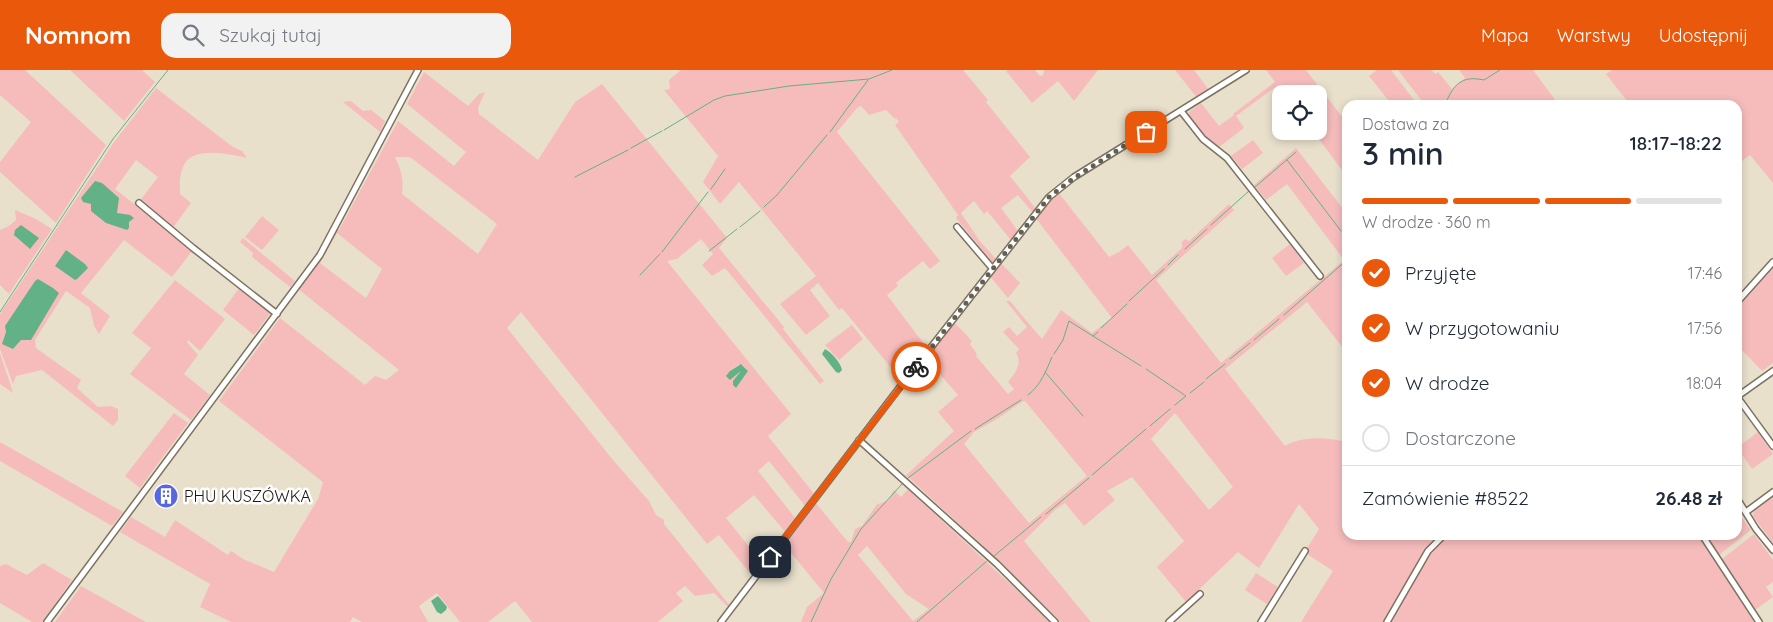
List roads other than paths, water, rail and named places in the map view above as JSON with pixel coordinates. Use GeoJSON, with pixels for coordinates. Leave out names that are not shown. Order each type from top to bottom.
{"type":"FeatureCollection","features":[{"type":"Feature","properties":{"kind":"street"},"geometry":{"type":"LineString","coordinates":[[47,622],[320,255],[418,70]]}},
{"type":"Feature","properties":{"kind":"street"},"geometry":{"type":"LineString","coordinates":[[721,622],[992,268],[1055,192],[1074,178],[1246,70]]}},
{"type":"Feature","properties":{"kind":"street"},"geometry":{"type":"LineString","coordinates":[[1180,111],[1203,140],[1228,158],[1320,276]]}},
{"type":"Feature","properties":{"kind":"street"},"geometry":{"type":"LineString","coordinates":[[139,203],[277,314]]}},
{"type":"Feature","properties":{"kind":"street"},"geometry":{"type":"LineString","coordinates":[[957,227],[992,268]]}},
{"type":"Feature","properties":{"kind":"street"},"geometry":{"type":"LineString","coordinates":[[1742,297],[1773,262]]}},
{"type":"Feature","properties":{"kind":"street"},"geometry":{"type":"LineString","coordinates":[[1742,394],[1773,370]]}},
{"type":"Feature","properties":{"kind":"street"},"geometry":{"type":"LineString","coordinates":[[1742,403],[1773,446]]}},
{"type":"Feature","properties":{"kind":"street"},"geometry":{"type":"LineString","coordinates":[[859,440],[970,539],[1055,622]]}},
{"type":"Feature","properties":{"kind":"street"},"geometry":{"type":"LineString","coordinates":[[1746,512],[1773,492]]}},
{"type":"Feature","properties":{"kind":"street"},"geometry":{"type":"LineString","coordinates":[[1742,506],[1756,529],[1773,550]]}},
{"type":"Feature","properties":{"kind":"street"},"geometry":{"type":"LineString","coordinates":[[1387,622],[1428,550],[1439,540]]}},
{"type":"Feature","properties":{"kind":"street"},"geometry":{"type":"LineString","coordinates":[[1705,540],[1759,622]]}},
{"type":"Feature","properties":{"kind":"street"},"geometry":{"type":"LineString","coordinates":[[1261,622],[1305,551]]}},
{"type":"Feature","properties":{"kind":"street"},"geometry":{"type":"LineString","coordinates":[[1169,622],[1200,594]]}},
{"type":"Feature","properties":{"kind":"waterway"},"geometry":{"type":"LineString","coordinates":[[0,312],[113,139],[168,70]]}},
{"type":"Feature","properties":{"kind":"waterway"},"geometry":{"type":"LineString","coordinates":[[664,130],[714,100],[725,96],[789,86],[869,79],[892,70]]}},
{"type":"Feature","properties":{"kind":"waterway"},"geometry":{"type":"LineString","coordinates":[[1447,100],[1455,87],[1464,80],[1484,80],[1500,70]]}},
{"type":"Feature","properties":{"kind":"waterway"},"geometry":{"type":"LineString","coordinates":[[830,132],[868,80]]}},
{"type":"Feature","properties":{"kind":"waterway"},"geometry":{"type":"LineString","coordinates":[[631,148],[662,131]]}},
{"type":"Feature","properties":{"kind":"waterway"},"geometry":{"type":"LineString","coordinates":[[764,207],[777,195],[827,135]]}},
{"type":"Feature","properties":{"kind":"waterway"},"geometry":{"type":"LineString","coordinates":[[575,177],[628,150]]}},
{"type":"Feature","properties":{"kind":"waterway"},"geometry":{"type":"LineString","coordinates":[[1255,187],[1296,152]]}},
{"type":"Feature","properties":{"kind":"waterway"},"geometry":{"type":"LineString","coordinates":[[1287,160],[1341,231]]}},
{"type":"Feature","properties":{"kind":"waterway"},"geometry":{"type":"LineString","coordinates":[[711,189],[725,169]]}},
{"type":"Feature","properties":{"kind":"waterway"},"geometry":{"type":"LineString","coordinates":[[1211,225],[1249,191]]}},
{"type":"Feature","properties":{"kind":"waterway"},"geometry":{"type":"LineString","coordinates":[[662,252],[708,192]]}},
{"type":"Feature","properties":{"kind":"waterway"},"geometry":{"type":"LineString","coordinates":[[740,227],[760,211]]}},
{"type":"Feature","properties":{"kind":"waterway"},"geometry":{"type":"LineString","coordinates":[[709,251],[737,229]]}},
{"type":"Feature","properties":{"kind":"waterway"},"geometry":{"type":"LineString","coordinates":[[1185,249],[1207,229]]}},
{"type":"Feature","properties":{"kind":"waterway"},"geometry":{"type":"LineString","coordinates":[[640,275],[660,254]]}},
{"type":"Feature","properties":{"kind":"waterway"},"geometry":{"type":"LineString","coordinates":[[1168,265],[1178,255]]}},
{"type":"Feature","properties":{"kind":"waterway"},"geometry":{"type":"LineString","coordinates":[[1284,315],[1342,264]]}},
{"type":"Feature","properties":{"kind":"waterway"},"geometry":{"type":"LineString","coordinates":[[1129,301],[1164,269]]}},
{"type":"Feature","properties":{"kind":"waterway"},"geometry":{"type":"LineString","coordinates":[[1101,328],[1127,304]]}},
{"type":"Feature","properties":{"kind":"waterway"},"geometry":{"type":"LineString","coordinates":[[1254,340],[1279,319]]}},
{"type":"Feature","properties":{"kind":"waterway"},"geometry":{"type":"LineString","coordinates":[[1054,354],[1063,340],[1069,321],[1141,366]]}},
{"type":"Feature","properties":{"kind":"waterway"},"geometry":{"type":"LineString","coordinates":[[1093,336],[1098,332]]}},
{"type":"Feature","properties":{"kind":"waterway"},"geometry":{"type":"LineString","coordinates":[[1230,359],[1250,343]]}},
{"type":"Feature","properties":{"kind":"waterway"},"geometry":{"type":"LineString","coordinates":[[1028,395],[1040,382],[1052,357]]}},
{"type":"Feature","properties":{"kind":"waterway"},"geometry":{"type":"LineString","coordinates":[[1206,379],[1225,364]]}},
{"type":"Feature","properties":{"kind":"waterway"},"geometry":{"type":"LineString","coordinates":[[1146,369],[1186,396],[1175,405]]}},
{"type":"Feature","properties":{"kind":"waterway"},"geometry":{"type":"LineString","coordinates":[[1045,372],[1083,416]]}},
{"type":"Feature","properties":{"kind":"waterway"},"geometry":{"type":"LineString","coordinates":[[1190,393],[1204,382]]}},
{"type":"Feature","properties":{"kind":"waterway"},"geometry":{"type":"LineString","coordinates":[[975,429],[1021,400]]}},
{"type":"Feature","properties":{"kind":"waterway"},"geometry":{"type":"LineString","coordinates":[[1150,426],[1170,409]]}},
{"type":"Feature","properties":{"kind":"waterway"},"geometry":{"type":"LineString","coordinates":[[1092,475],[1146,429]]}},
{"type":"Feature","properties":{"kind":"waterway"},"geometry":{"type":"LineString","coordinates":[[908,478],[971,431]]}},
{"type":"Feature","properties":{"kind":"waterway"},"geometry":{"type":"LineString","coordinates":[[1046,514],[1089,478]]}},
{"type":"Feature","properties":{"kind":"waterway"},"geometry":{"type":"LineString","coordinates":[[811,622],[831,579],[861,529],[902,484]]}},
{"type":"Feature","properties":{"kind":"waterway"},"geometry":{"type":"LineString","coordinates":[[994,556],[1041,517]]}},
{"type":"Feature","properties":{"kind":"waterway"},"geometry":{"type":"LineString","coordinates":[[917,622],[987,561]]}},
{"type":"Feature","properties":{"kind":"place","name":"PHU KUSZÓWKA"},"geometry":{"type":"Point","coordinates":[166,496]}}]}
